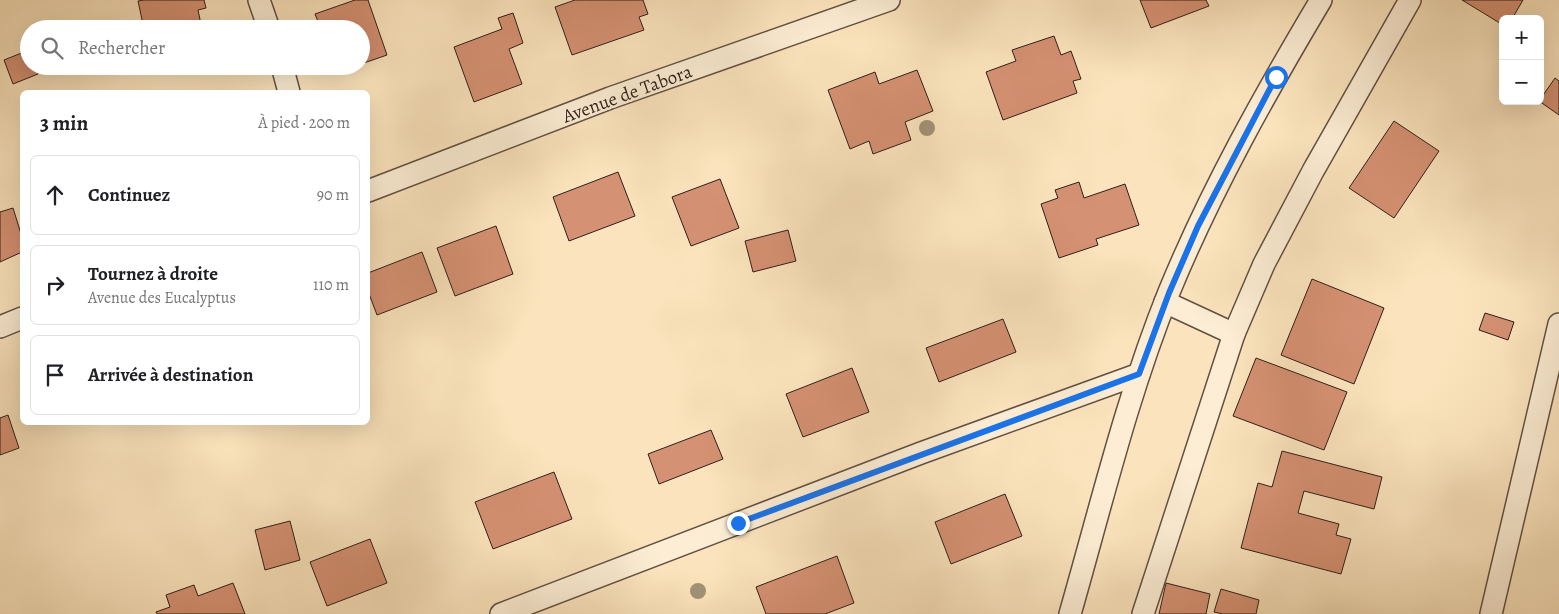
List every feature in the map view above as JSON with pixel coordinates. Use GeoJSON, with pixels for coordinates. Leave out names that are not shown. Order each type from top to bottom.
{"type":"FeatureCollection","features":[{"type":"Feature","properties":{"kind":"street"},"geometry":{"type":"LineString","coordinates":[[259,0],[266,20]]}},
{"type":"Feature","properties":{"kind":"street","name":"Avenue de Tabora"},"geometry":{"type":"LineString","coordinates":[[373,186],[610,98],[889,0]]}},
{"type":"Feature","properties":{"kind":"street"},"geometry":{"type":"LineString","coordinates":[[1070,614],[1139,374],[1165,302],[1202,217],[1281,68],[1321,0]]}},
{"type":"Feature","properties":{"kind":"street"},"geometry":{"type":"LineString","coordinates":[[1143,614],[1234,334],[1264,264],[1308,179],[1410,0]]}},
{"type":"Feature","properties":{"kind":"street"},"geometry":{"type":"LineString","coordinates":[[284,75],[288,90]]}},
{"type":"Feature","properties":{"kind":"street"},"geometry":{"type":"LineString","coordinates":[[1165,302],[1234,334]]}},
{"type":"Feature","properties":{"kind":"street"},"geometry":{"type":"LineString","coordinates":[[0,327],[20,319]]}},
{"type":"Feature","properties":{"kind":"street"},"geometry":{"type":"LineString","coordinates":[[1491,614],[1535,435],[1559,324]]}},
{"type":"Feature","properties":{"kind":"street"},"geometry":{"type":"LineString","coordinates":[[501,614],[911,457],[1139,374]]}},
{"type":"Feature","properties":{"kind":"building"},"geometry":{"type":"Polygon","coordinates":[[[204,0],[206,8],[198,10],[200,20],[142,20],[138,1],[204,0]]]}},
{"type":"Feature","properties":{"kind":"building"},"geometry":{"type":"Polygon","coordinates":[[[355,0],[368,0],[387,55],[370,61],[370,20],[317,20],[315,14],[355,0]]]}},
{"type":"Feature","properties":{"kind":"building"},"geometry":{"type":"Polygon","coordinates":[[[575,0],[643,0],[648,14],[639,17],[644,30],[572,55],[555,7],[575,0]]]}},
{"type":"Feature","properties":{"kind":"building"},"geometry":{"type":"Polygon","coordinates":[[[1140,0],[1206,0],[1209,6],[1151,28],[1140,0]]]}},
{"type":"Feature","properties":{"kind":"building"},"geometry":{"type":"Polygon","coordinates":[[[1462,0],[1523,0],[1514,15],[1499,15],[1499,23],[1462,0]]]}},
{"type":"Feature","properties":{"kind":"building"},"geometry":{"type":"Polygon","coordinates":[[[513,13],[523,43],[509,49],[522,84],[474,102],[454,47],[502,29],[498,18],[513,13]]]}},
{"type":"Feature","properties":{"kind":"building"},"geometry":{"type":"Polygon","coordinates":[[[1054,36],[1061,55],[1071,51],[1081,79],[1073,81],[1077,93],[1003,120],[986,72],[1016,61],[1012,50],[1054,36]]]}},
{"type":"Feature","properties":{"kind":"building"},"geometry":{"type":"Polygon","coordinates":[[[20,54],[20,75],[36,75],[13,84],[4,60],[20,54]]]}},
{"type":"Feature","properties":{"kind":"building"},"geometry":{"type":"Polygon","coordinates":[[[917,70],[933,111],[905,122],[911,140],[873,154],[869,141],[850,149],[828,90],[875,72],[879,84],[917,70]]]}},
{"type":"Feature","properties":{"kind":"building"},"geometry":{"type":"Polygon","coordinates":[[[1555,78],[1559,81],[1559,115],[1544,104],[1544,94],[1555,78]]]}},
{"type":"Feature","properties":{"kind":"building"},"geometry":{"type":"Polygon","coordinates":[[[1394,121],[1439,151],[1394,218],[1349,188],[1394,121]]]}},
{"type":"Feature","properties":{"kind":"building"},"geometry":{"type":"Polygon","coordinates":[[[618,172],[635,216],[569,241],[553,197],[618,172]]]}},
{"type":"Feature","properties":{"kind":"building"},"geometry":{"type":"Polygon","coordinates":[[[720,179],[739,228],[691,246],[672,197],[720,179]]]}},
{"type":"Feature","properties":{"kind":"building"},"geometry":{"type":"Polygon","coordinates":[[[1079,182],[1084,198],[1125,184],[1139,225],[1096,239],[1098,245],[1059,258],[1041,204],[1058,198],[1055,190],[1079,182]]]}},
{"type":"Feature","properties":{"kind":"building"},"geometry":{"type":"Polygon","coordinates":[[[13,208],[20,231],[20,253],[0,262],[0,212],[13,208]]]}},
{"type":"Feature","properties":{"kind":"building"},"geometry":{"type":"Polygon","coordinates":[[[496,226],[513,274],[455,296],[437,248],[496,226]]]}},
{"type":"Feature","properties":{"kind":"building"},"geometry":{"type":"Polygon","coordinates":[[[788,230],[796,261],[753,272],[745,241],[788,230]]]}},
{"type":"Feature","properties":{"kind":"building"},"geometry":{"type":"Polygon","coordinates":[[[422,252],[437,292],[377,315],[370,296],[370,272],[422,252]]]}},
{"type":"Feature","properties":{"kind":"building"},"geometry":{"type":"Polygon","coordinates":[[[1312,279],[1384,308],[1354,384],[1281,355],[1312,279]]]}},
{"type":"Feature","properties":{"kind":"building"},"geometry":{"type":"Polygon","coordinates":[[[1485,313],[1514,322],[1508,340],[1479,330],[1485,313]]]}},
{"type":"Feature","properties":{"kind":"building"},"geometry":{"type":"Polygon","coordinates":[[[1003,319],[1016,352],[939,382],[926,348],[1003,319]]]}},
{"type":"Feature","properties":{"kind":"building"},"geometry":{"type":"Polygon","coordinates":[[[1256,358],[1347,392],[1324,450],[1233,416],[1256,358]]]}},
{"type":"Feature","properties":{"kind":"building"},"geometry":{"type":"Polygon","coordinates":[[[852,368],[869,412],[803,437],[786,394],[852,368]]]}},
{"type":"Feature","properties":{"kind":"building"},"geometry":{"type":"Polygon","coordinates":[[[8,415],[19,448],[0,455],[0,418],[8,415]]]}},
{"type":"Feature","properties":{"kind":"building"},"geometry":{"type":"Polygon","coordinates":[[[711,430],[723,459],[659,484],[648,454],[711,430]]]}},
{"type":"Feature","properties":{"kind":"building"},"geometry":{"type":"Polygon","coordinates":[[[1282,451],[1382,477],[1374,509],[1304,491],[1298,513],[1339,524],[1336,535],[1351,539],[1341,574],[1241,548],[1258,483],[1272,487],[1282,451]]]}},
{"type":"Feature","properties":{"kind":"building"},"geometry":{"type":"Polygon","coordinates":[[[554,472],[572,519],[493,549],[475,502],[554,472]]]}},
{"type":"Feature","properties":{"kind":"building"},"geometry":{"type":"Polygon","coordinates":[[[1005,494],[1022,536],[951,564],[935,522],[1005,494]]]}},
{"type":"Feature","properties":{"kind":"building"},"geometry":{"type":"Polygon","coordinates":[[[290,521],[300,560],[265,570],[255,530],[290,521]]]}},
{"type":"Feature","properties":{"kind":"building"},"geometry":{"type":"Polygon","coordinates":[[[370,539],[387,583],[327,606],[310,562],[370,539]]]}},
{"type":"Feature","properties":{"kind":"building"},"geometry":{"type":"Polygon","coordinates":[[[837,556],[854,603],[825,614],[766,614],[756,587],[837,556]]]}},
{"type":"Feature","properties":{"kind":"building"},"geometry":{"type":"Polygon","coordinates":[[[233,583],[245,614],[157,614],[156,612],[170,607],[166,595],[194,585],[198,596],[233,583]]]}},
{"type":"Feature","properties":{"kind":"building"},"geometry":{"type":"Polygon","coordinates":[[[1166,583],[1210,594],[1206,614],[1159,614],[1166,583]]]}},
{"type":"Feature","properties":{"kind":"building"},"geometry":{"type":"Polygon","coordinates":[[[1221,589],[1259,600],[1256,614],[1223,614],[1214,612],[1221,589]]]}},
{"type":"Feature","properties":{"kind":"route"},"geometry":{"type":"LineString","coordinates":[[738,523],[921,453],[1139,374],[1169,293],[1198,226],[1276,77]]}}]}
